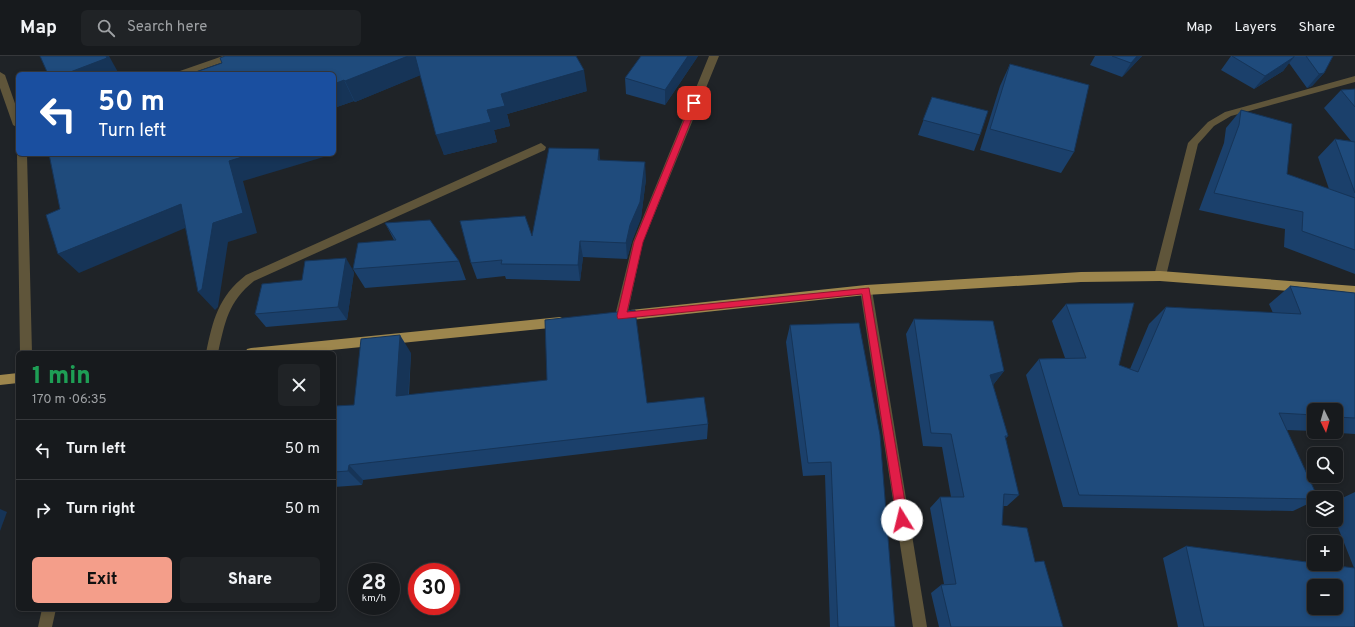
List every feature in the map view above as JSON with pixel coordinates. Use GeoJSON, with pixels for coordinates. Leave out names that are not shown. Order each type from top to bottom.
{"type":"FeatureCollection","features":[{"type":"Feature","properties":{"kind":"main road"},"geometry":{"type":"LineString","coordinates":[[606,318],[866,290],[1081,277],[1160,276],[1355,291]]}},
{"type":"Feature","properties":{"kind":"main road"},"geometry":{"type":"LineString","coordinates":[[271,351],[574,321]]}},
{"type":"Feature","properties":{"kind":"main road"},"geometry":{"type":"LineString","coordinates":[[0,380],[16,378]]}},
{"type":"Feature","properties":{"kind":"street"},"geometry":{"type":"LineString","coordinates":[[186,72],[232,56]]}},
{"type":"Feature","properties":{"kind":"street"},"geometry":{"type":"LineString","coordinates":[[621,316],[638,242],[714,56]]}},
{"type":"Feature","properties":{"kind":"street"},"geometry":{"type":"LineString","coordinates":[[0,75],[16,119]]}},
{"type":"Feature","properties":{"kind":"street"},"geometry":{"type":"LineString","coordinates":[[1160,276],[1193,143],[1211,124],[1228,114],[1355,79]]}},
{"type":"Feature","properties":{"kind":"street"},"geometry":{"type":"LineString","coordinates":[[212,351],[222,310],[231,294],[250,278],[541,147]]}},
{"type":"Feature","properties":{"kind":"street"},"geometry":{"type":"LineString","coordinates":[[22,156],[26,351]]}},
{"type":"Feature","properties":{"kind":"street"},"geometry":{"type":"LineString","coordinates":[[866,290],[920,627]]}},
{"type":"Feature","properties":{"kind":"street"},"geometry":{"type":"LineString","coordinates":[[46,627],[49,611]]}},
{"type":"Feature","properties":{"kind":"building"},"geometry":{"type":"Polygon","coordinates":[[[40,56],[106,56],[107,58],[70,72],[47,72],[40,56]]]}},
{"type":"Feature","properties":{"kind":"building"},"geometry":{"type":"Polygon","coordinates":[[[225,56],[408,56],[336,83],[336,72],[196,72],[222,63],[220,58],[225,56]]]}},
{"type":"Feature","properties":{"kind":"building"},"geometry":{"type":"Polygon","coordinates":[[[415,56],[576,56],[584,70],[501,94],[505,106],[487,110],[491,122],[436,135],[415,56]]]}},
{"type":"Feature","properties":{"kind":"building"},"geometry":{"type":"Polygon","coordinates":[[[641,56],[688,56],[665,90],[625,78],[641,56]]]}},
{"type":"Feature","properties":{"kind":"building"},"geometry":{"type":"Polygon","coordinates":[[[1112,56],[1137,56],[1131,63],[1112,56]]]}},
{"type":"Feature","properties":{"kind":"building"},"geometry":{"type":"Polygon","coordinates":[[[1232,56],[1294,56],[1294,57],[1265,76],[1232,56]]]}},
{"type":"Feature","properties":{"kind":"building"},"geometry":{"type":"Polygon","coordinates":[[[1306,56],[1333,56],[1324,73],[1319,74],[1306,56]]]}},
{"type":"Feature","properties":{"kind":"building"},"geometry":{"type":"Polygon","coordinates":[[[1010,64],[1089,85],[1074,152],[990,129],[1010,64]]]}},
{"type":"Feature","properties":{"kind":"building"},"geometry":{"type":"Polygon","coordinates":[[[1355,89],[1355,107],[1341,90],[1355,89]]]}},
{"type":"Feature","properties":{"kind":"building"},"geometry":{"type":"Polygon","coordinates":[[[932,97],[988,111],[980,135],[923,120],[932,97]]]}},
{"type":"Feature","properties":{"kind":"building"},"geometry":{"type":"Polygon","coordinates":[[[1241,110],[1292,124],[1287,174],[1355,198],[1355,250],[1302,231],[1303,212],[1214,193],[1239,125],[1241,110]]]}},
{"type":"Feature","properties":{"kind":"building"},"geometry":{"type":"Polygon","coordinates":[[[1335,139],[1355,142],[1355,193],[1335,139]]]}},
{"type":"Feature","properties":{"kind":"building"},"geometry":{"type":"Polygon","coordinates":[[[549,148],[599,149],[598,160],[645,162],[640,202],[630,225],[626,243],[580,241],[578,265],[501,264],[502,260],[471,263],[460,221],[525,216],[532,236],[549,148]]]}},
{"type":"Feature","properties":{"kind":"building"},"geometry":{"type":"Polygon","coordinates":[[[49,156],[245,156],[229,161],[243,213],[213,223],[202,289],[198,292],[181,204],[58,254],[46,215],[60,209],[49,156]]]}},
{"type":"Feature","properties":{"kind":"building"},"geometry":{"type":"Polygon","coordinates":[[[430,220],[459,261],[353,269],[358,243],[396,240],[385,223],[430,220]]]}},
{"type":"Feature","properties":{"kind":"building"},"geometry":{"type":"Polygon","coordinates":[[[346,258],[338,307],[255,314],[262,284],[302,280],[305,261],[346,258]]]}},
{"type":"Feature","properties":{"kind":"building"},"geometry":{"type":"Polygon","coordinates":[[[1290,286],[1355,293],[1355,418],[1343,417],[1343,403],[1307,403],[1307,415],[1279,413],[1307,474],[1307,483],[1311,483],[1315,491],[1307,491],[1307,499],[1079,495],[1039,359],[1086,358],[1066,304],[1134,303],[1119,365],[1138,372],[1166,307],[1301,314],[1290,286]]]}},
{"type":"Feature","properties":{"kind":"building"},"geometry":{"type":"Polygon","coordinates":[[[635,310],[647,403],[704,397],[708,424],[349,465],[348,471],[336,472],[336,406],[354,405],[361,339],[400,335],[396,396],[547,380],[545,320],[635,310]]]}},
{"type":"Feature","properties":{"kind":"building"},"geometry":{"type":"Polygon","coordinates":[[[914,319],[993,321],[1004,371],[990,375],[1008,436],[1005,436],[1019,495],[1004,494],[1002,525],[1027,528],[1035,562],[1044,561],[1063,627],[951,627],[941,585],[956,584],[940,497],[964,497],[951,434],[931,433],[914,319]]]}},
{"type":"Feature","properties":{"kind":"building"},"geometry":{"type":"Polygon","coordinates":[[[859,323],[880,435],[895,627],[838,627],[831,462],[808,463],[790,325],[859,323]]]}},
{"type":"Feature","properties":{"kind":"building"},"geometry":{"type":"Polygon","coordinates":[[[1186,546],[1307,562],[1307,571],[1343,571],[1343,567],[1355,568],[1355,627],[1204,627],[1186,546]]]}},
{"type":"Feature","properties":{"kind":"route"},"geometry":{"type":"LineString","coordinates":[[694,103],[638,242],[621,316],[866,290],[902,520]]}}]}
